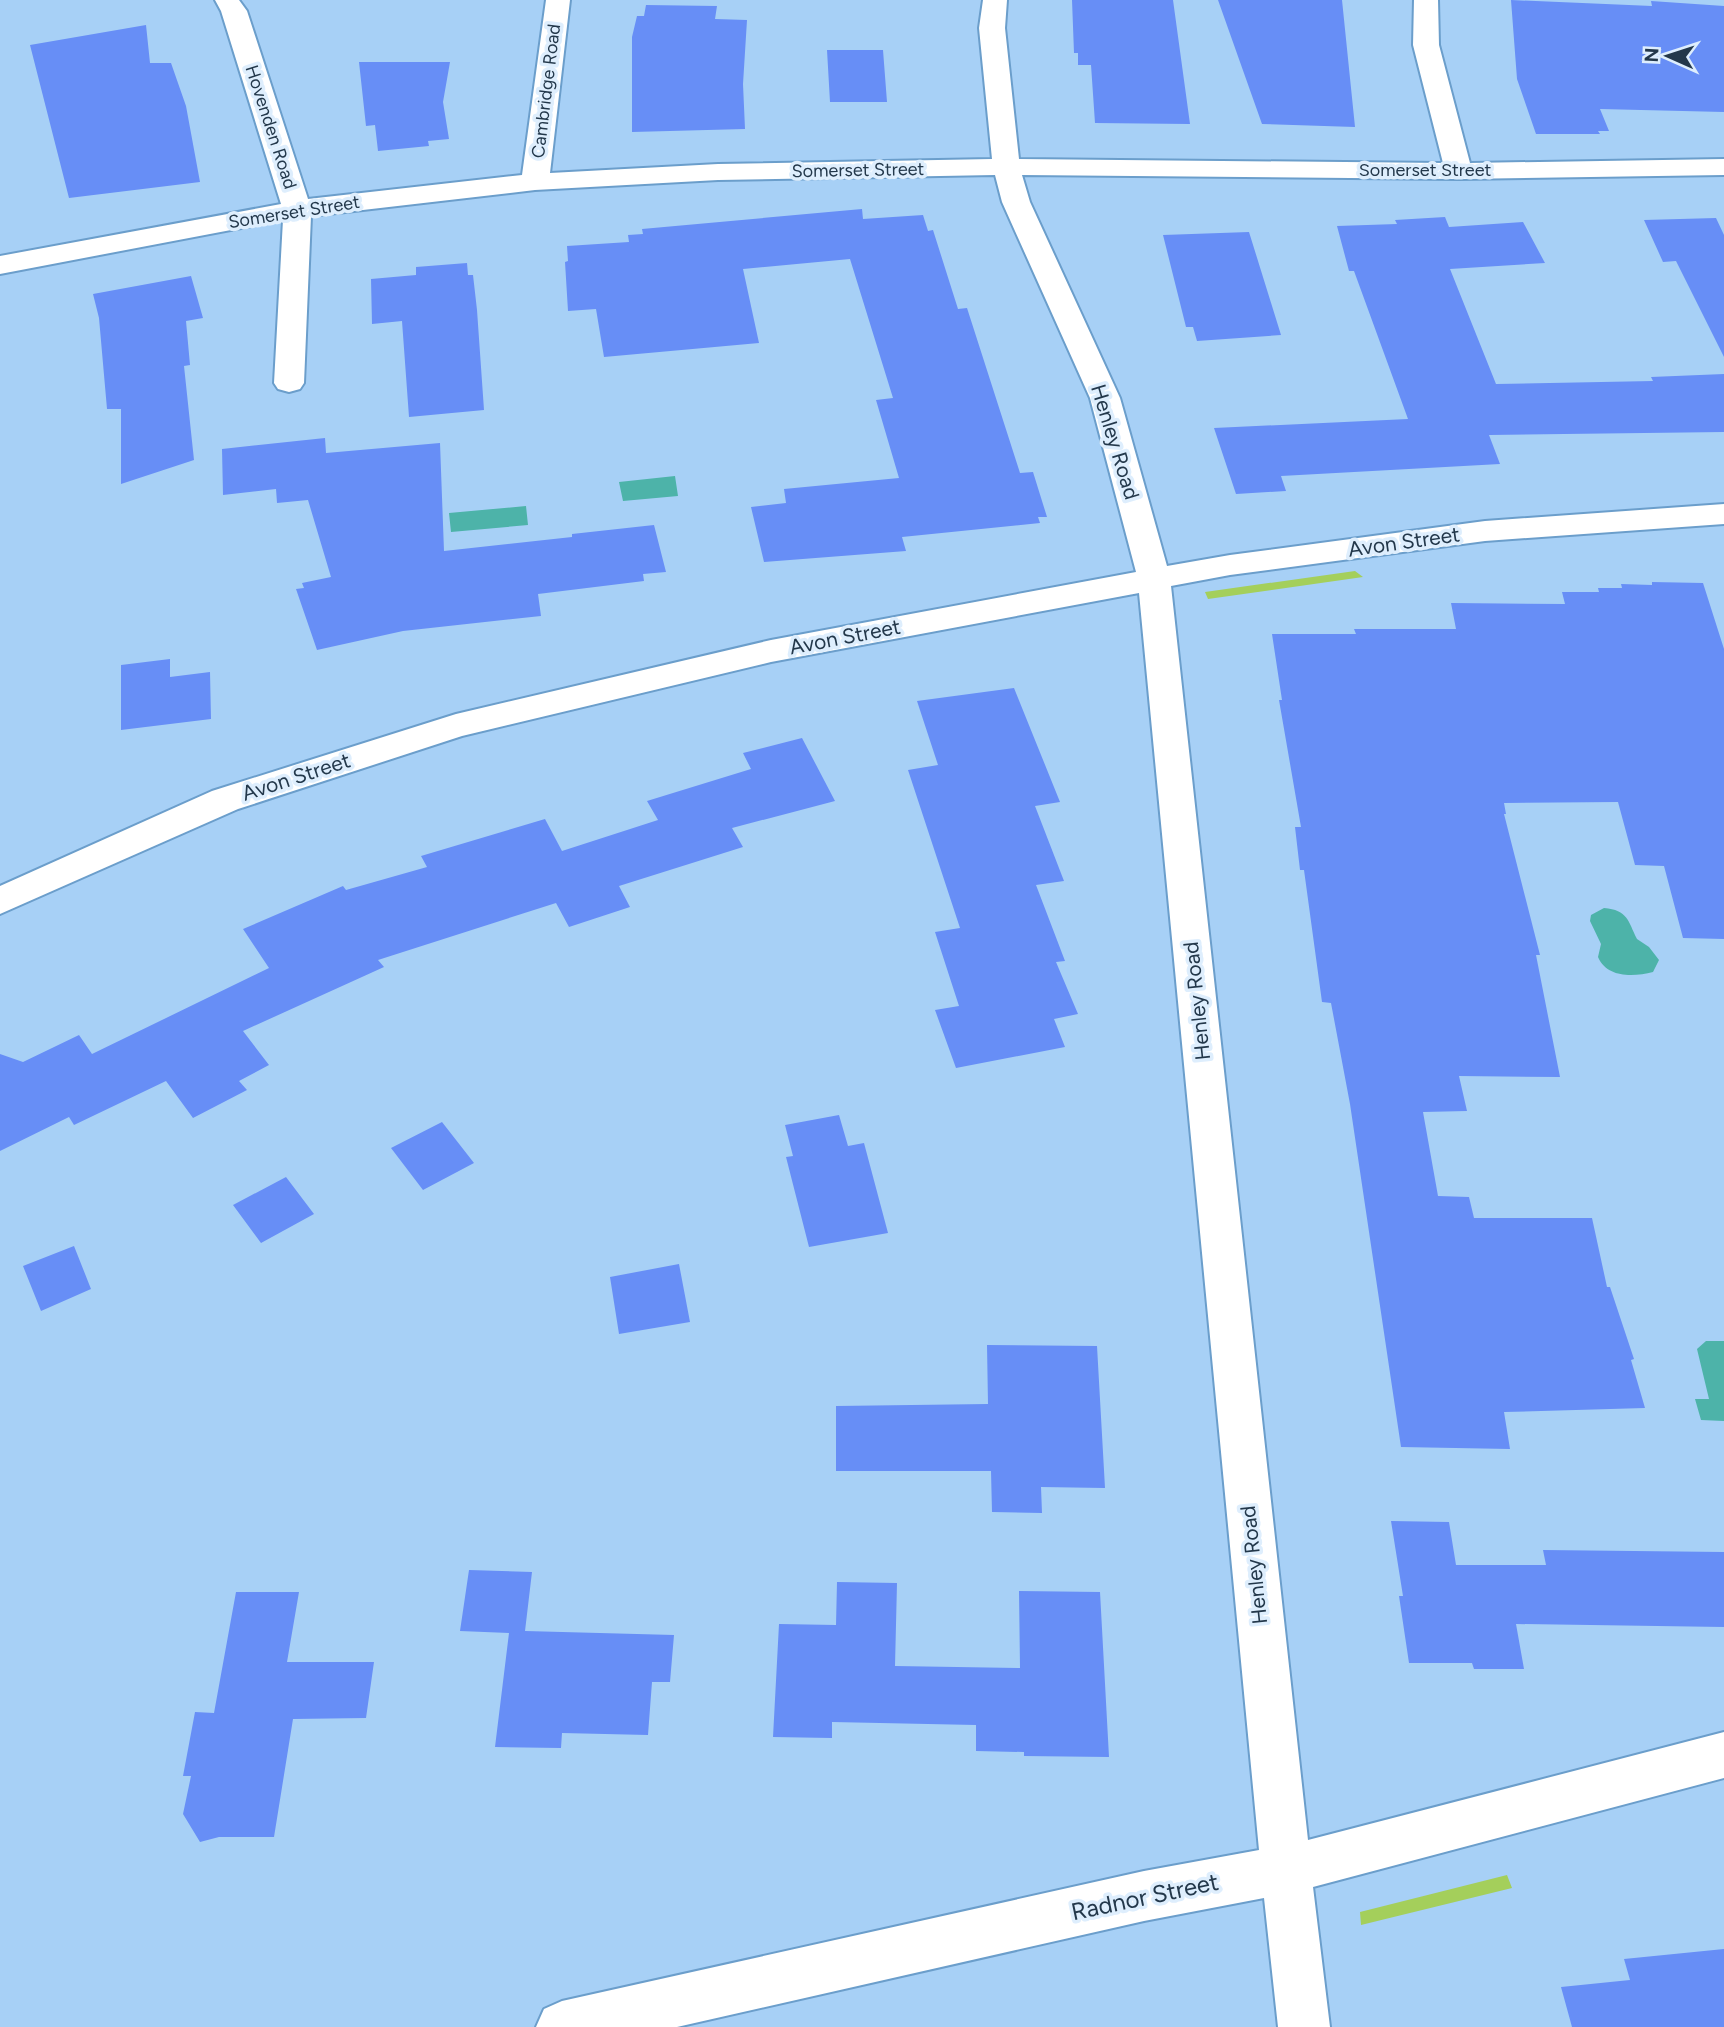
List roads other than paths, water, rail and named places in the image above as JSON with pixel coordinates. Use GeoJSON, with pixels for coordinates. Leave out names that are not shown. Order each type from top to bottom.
{"type":"FeatureCollection","features":[{"type":"Feature","properties":{"kind":"street","name":"Hovenden Road"},"geometry":{"type":"LineString","coordinates":[[227,0],[297,209],[289,383]]}},
{"type":"Feature","properties":{"kind":"street","name":"Cambridge Road"},"geometry":{"type":"LineString","coordinates":[[535,182],[558,0]]}},
{"type":"Feature","properties":{"kind":"street","name":"Henley Road"},"geometry":{"type":"LineString","coordinates":[[995,0],[992,27],[1006,167],[1016,202],[1105,398],[1154,578],[1304,2027]]}},
{"type":"Feature","properties":{"kind":"street"},"geometry":{"type":"LineString","coordinates":[[1426,0],[1426,45],[1459,171]]}},
{"type":"Feature","properties":{"kind":"street","name":"Somerset Street"},"geometry":{"type":"LineString","coordinates":[[0,265],[297,209],[535,182],[718,172],[1006,167],[1459,171],[1724,167]]}},
{"type":"Feature","properties":{"kind":"street","name":"Avon Street"},"geometry":{"type":"LineString","coordinates":[[0,901],[225,800],[456,726],[771,652],[1230,565],[1485,531],[1724,514]]}},
{"type":"Feature","properties":{"kind":"street","name":"Radnor Street"},"geometry":{"type":"LineString","coordinates":[[562,2027],[1144,1896],[1286,1870],[1724,1755]]}}]}
